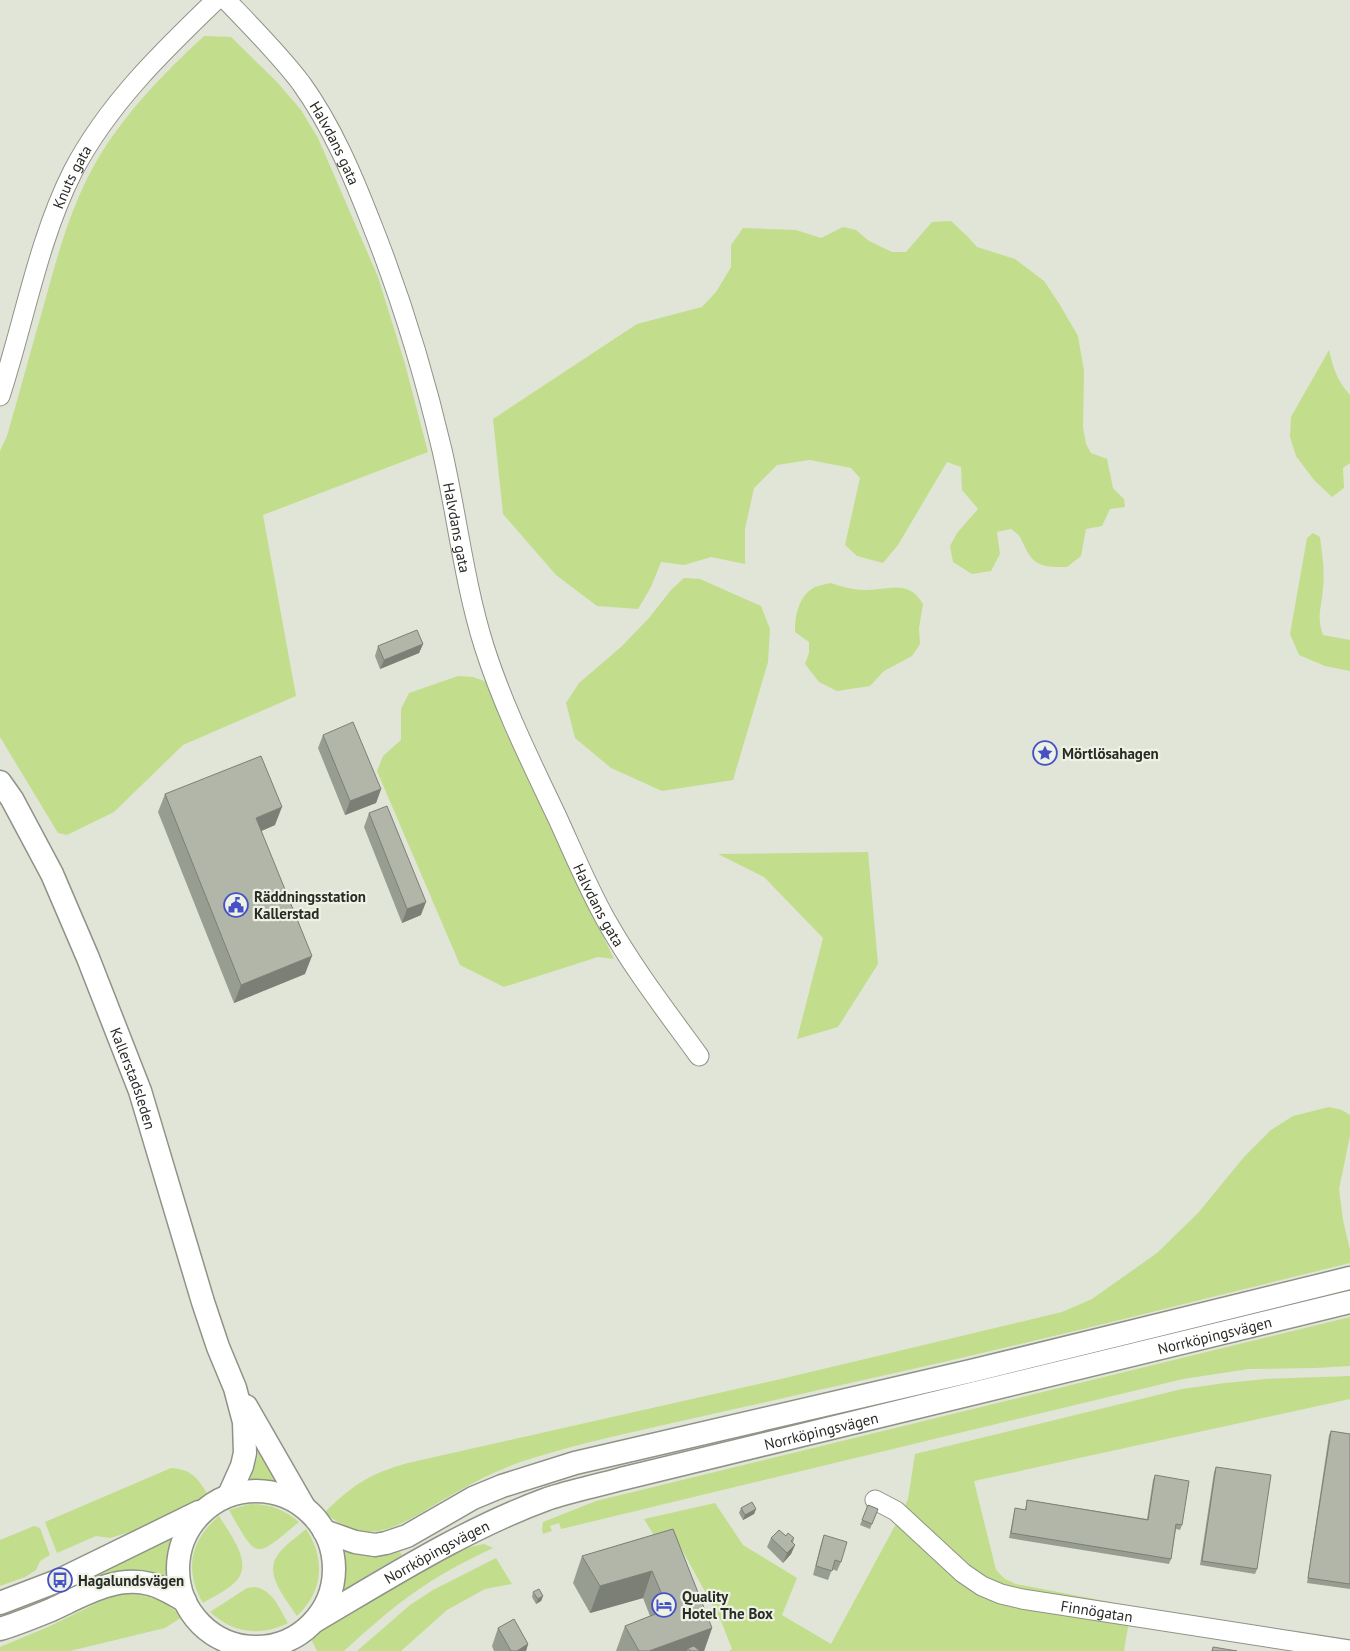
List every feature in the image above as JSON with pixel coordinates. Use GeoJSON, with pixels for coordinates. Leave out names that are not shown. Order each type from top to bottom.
{"type":"FeatureCollection","features":[{"type":"Feature","properties":{"kind":"main road","name":"Kallerstadsleden"},"geometry":{"type":"LineString","coordinates":[[0,782],[12,799],[52,874],[88,958],[140,1091],[203,1302],[218,1347],[235,1388],[304,1507]]}},
{"type":"Feature","properties":{"kind":"main road","name":"Norrköpingsvägen"},"geometry":{"type":"LineString","coordinates":[[324,1530],[355,1542],[375,1545],[386,1543],[407,1536],[473,1498],[502,1486],[575,1463],[971,1371],[1350,1278]]}},
{"type":"Feature","properties":{"kind":"main road","name":"Norrköpingsvägen"},"geometry":{"type":"LineString","coordinates":[[315,1621],[439,1548],[480,1527],[549,1499],[630,1477],[1350,1302]]}},
{"type":"Feature","properties":{"kind":"main road","name":"Kallerstadsleden"},"geometry":{"type":"LineString","coordinates":[[229,1495],[242,1466],[245,1453],[244,1422],[235,1388]]}},
{"type":"Feature","properties":{"kind":"main road"},"geometry":{"type":"LineString","coordinates":[[0,1603],[60,1580],[229,1495],[262,1491],[284,1496],[304,1507],[315,1518],[324,1530],[332,1551],[334,1574],[330,1596],[315,1621],[288,1645],[252,1647],[237,1645],[215,1635],[197,1620]]}},
{"type":"Feature","properties":{"kind":"main road"},"geometry":{"type":"LineString","coordinates":[[208,1507],[193,1522],[183,1540],[180,1550],[178,1576],[185,1601],[197,1620],[210,1651]]}},
{"type":"Feature","properties":{"kind":"main road"},"geometry":{"type":"LineString","coordinates":[[0,1629],[41,1614],[101,1587],[113,1584],[132,1582],[151,1584],[185,1601]]}},
{"type":"Feature","properties":{"kind":"street","name":"Knuts gata"},"geometry":{"type":"LineString","coordinates":[[0,396],[46,238],[72,172],[109,114],[135,81],[216,0]]}},
{"type":"Feature","properties":{"kind":"street","name":"Halvdans gata"},"geometry":{"type":"LineString","coordinates":[[226,0],[281,59],[318,108],[361,196],[391,272],[425,384],[442,452],[470,595],[484,645],[514,727],[606,919],[635,965],[699,1056]]}},
{"type":"Feature","properties":{"kind":"street","name":"Finnögatan"},"geometry":{"type":"LineString","coordinates":[[875,1500],[896,1511],[963,1572],[982,1586],[1001,1594],[1022,1599],[1350,1650]]}},
{"type":"Feature","properties":{"kind":"green space"},"geometry":{"type":"Polygon","coordinates":[[[204,36],[231,37],[277,82],[301,110],[318,138],[378,277],[405,364],[428,452],[263,515],[296,696],[183,745],[114,812],[67,835],[58,833],[0,737],[0,451],[7,436],[60,248],[72,213],[87,179],[107,144],[145,95],[204,36]]]}},
{"type":"Feature","properties":{"kind":"green space"},"geometry":{"type":"Polygon","coordinates":[[[951,221],[977,247],[1015,259],[1044,281],[1078,336],[1084,371],[1083,427],[1086,444],[1091,453],[1107,459],[1113,488],[1124,499],[1125,507],[1110,509],[1102,526],[1086,529],[1081,556],[1067,567],[1053,567],[1037,563],[1029,554],[1019,535],[1011,529],[997,532],[1000,554],[991,571],[972,574],[953,562],[950,546],[957,533],[978,509],[962,490],[961,467],[947,462],[898,545],[883,563],[857,556],[845,545],[860,478],[851,468],[810,460],[777,465],[754,488],[745,529],[745,564],[711,557],[684,565],[661,562],[651,587],[638,609],[597,606],[556,575],[503,514],[493,419],[637,324],[702,307],[716,292],[731,267],[731,245],[743,228],[796,230],[821,238],[843,227],[856,230],[869,241],[892,252],[906,252],[932,222],[951,221]]]}},
{"type":"Feature","properties":{"kind":"green space"},"geometry":{"type":"Polygon","coordinates":[[[1329,350],[1336,374],[1350,395],[1350,463],[1343,468],[1344,488],[1332,497],[1314,480],[1296,456],[1290,437],[1291,417],[1329,350]]]}},
{"type":"Feature","properties":{"kind":"green space"},"geometry":{"type":"Polygon","coordinates":[[[1313,533],[1320,537],[1323,562],[1324,582],[1320,617],[1321,628],[1323,635],[1350,640],[1350,671],[1325,666],[1299,655],[1290,634],[1307,538],[1313,533]]]}},
{"type":"Feature","properties":{"kind":"green space"},"geometry":{"type":"Polygon","coordinates":[[[684,578],[700,579],[761,606],[770,629],[768,662],[733,780],[662,791],[611,768],[575,738],[566,703],[579,683],[621,647],[649,618],[671,590],[684,578]]]}},
{"type":"Feature","properties":{"kind":"green space"},"geometry":{"type":"Polygon","coordinates":[[[831,583],[862,590],[905,589],[917,596],[923,604],[919,628],[920,644],[912,656],[884,671],[870,686],[837,691],[819,682],[805,664],[809,653],[809,642],[795,632],[799,607],[809,591],[817,586],[831,583]]]}},
{"type":"Feature","properties":{"kind":"green space"},"geometry":{"type":"Polygon","coordinates":[[[458,676],[473,677],[487,682],[507,734],[614,959],[598,957],[504,987],[460,965],[377,771],[383,756],[401,740],[401,709],[409,693],[458,676]]]}},
{"type":"Feature","properties":{"kind":"green space"},"geometry":{"type":"Polygon","coordinates":[[[868,852],[878,964],[838,1027],[797,1039],[823,938],[764,877],[718,854],[868,852]]]}},
{"type":"Feature","properties":{"kind":"green space"},"geometry":{"type":"Polygon","coordinates":[[[1329,1107],[1342,1110],[1350,1115],[1350,1136],[1339,1189],[1343,1220],[1350,1250],[1350,1263],[1009,1347],[631,1432],[553,1452],[493,1473],[391,1528],[359,1531],[342,1525],[325,1512],[363,1481],[383,1471],[408,1463],[781,1379],[1062,1312],[1092,1299],[1157,1253],[1198,1213],[1244,1157],[1271,1130],[1293,1116],[1329,1107]]]}},
{"type":"Feature","properties":{"kind":"green space"},"geometry":{"type":"Polygon","coordinates":[[[1350,1317],[1350,1366],[1249,1369],[1183,1379],[561,1529],[559,1523],[550,1526],[552,1531],[543,1534],[543,1522],[596,1501],[1350,1317]]]}},
{"type":"Feature","properties":{"kind":"green space"},"geometry":{"type":"Polygon","coordinates":[[[1350,1376],[1350,1399],[974,1481],[996,1570],[1005,1579],[1016,1584],[1131,1606],[1128,1610],[986,1584],[903,1510],[908,1499],[915,1454],[1182,1389],[1266,1379],[1350,1376]]]}},
{"type":"Feature","properties":{"kind":"green space"},"geometry":{"type":"Polygon","coordinates":[[[258,1444],[285,1484],[250,1480],[258,1455],[258,1444]]]}},
{"type":"Feature","properties":{"kind":"green space"},"geometry":{"type":"Polygon","coordinates":[[[171,1468],[189,1472],[201,1484],[208,1495],[140,1529],[110,1538],[96,1536],[57,1553],[45,1522],[171,1468]]]}},
{"type":"Feature","properties":{"kind":"green space"},"geometry":{"type":"Polygon","coordinates":[[[715,1503],[743,1545],[797,1578],[782,1615],[831,1644],[897,1522],[967,1584],[1129,1621],[1124,1651],[729,1651],[732,1649],[721,1621],[680,1546],[656,1539],[644,1519],[715,1503]]]}},
{"type":"Feature","properties":{"kind":"green space"},"geometry":{"type":"Polygon","coordinates":[[[250,1504],[276,1508],[299,1522],[274,1543],[265,1548],[258,1549],[252,1546],[246,1539],[229,1510],[250,1504]]]}},
{"type":"Feature","properties":{"kind":"green space"},"geometry":{"type":"Polygon","coordinates":[[[219,1516],[238,1547],[241,1555],[242,1572],[231,1586],[203,1603],[193,1579],[193,1556],[202,1535],[219,1516]]]}},
{"type":"Feature","properties":{"kind":"green space"},"geometry":{"type":"Polygon","coordinates":[[[34,1526],[40,1528],[50,1555],[40,1561],[36,1570],[25,1577],[0,1586],[0,1540],[34,1526]]]}},
{"type":"Feature","properties":{"kind":"green space"},"geometry":{"type":"Polygon","coordinates":[[[306,1529],[317,1552],[319,1575],[317,1586],[312,1596],[306,1607],[297,1616],[278,1587],[273,1571],[277,1556],[306,1529]]]}},
{"type":"Feature","properties":{"kind":"green space"},"geometry":{"type":"Polygon","coordinates":[[[175,1534],[168,1556],[168,1579],[142,1571],[115,1572],[0,1620],[0,1612],[175,1534]]]}},
{"type":"Feature","properties":{"kind":"green space"},"geometry":{"type":"Polygon","coordinates":[[[484,1544],[493,1548],[451,1569],[422,1587],[386,1614],[344,1651],[317,1651],[310,1637],[423,1569],[465,1548],[484,1544]]]}},
{"type":"Feature","properties":{"kind":"green space"},"geometry":{"type":"Polygon","coordinates":[[[342,1551],[380,1556],[400,1552],[402,1555],[341,1591],[344,1565],[342,1551]]]}},
{"type":"Feature","properties":{"kind":"green space"},"geometry":{"type":"Polygon","coordinates":[[[496,1558],[512,1584],[485,1589],[447,1610],[401,1651],[357,1651],[410,1605],[433,1590],[496,1558]]]}},
{"type":"Feature","properties":{"kind":"green space"},"geometry":{"type":"Polygon","coordinates":[[[255,1587],[271,1596],[288,1623],[267,1630],[247,1631],[228,1625],[210,1612],[247,1588],[255,1587]]]}},
{"type":"Feature","properties":{"kind":"green space"},"geometry":{"type":"Polygon","coordinates":[[[121,1594],[154,1598],[169,1606],[182,1617],[165,1628],[70,1651],[0,1651],[0,1647],[48,1627],[105,1599],[121,1594]]]}},
{"type":"Feature","properties":{"kind":"building"},"geometry":{"type":"Polygon","coordinates":[[[417,630],[423,644],[384,660],[378,646],[417,630]]]}},
{"type":"Feature","properties":{"kind":"building"},"geometry":{"type":"Polygon","coordinates":[[[353,722],[381,789],[350,801],[323,735],[353,722]]]}},
{"type":"Feature","properties":{"kind":"building","name":"Räddningsstation Kallerstad"},"geometry":{"type":"Polygon","coordinates":[[[261,756],[282,807],[256,818],[312,956],[241,985],[165,794],[261,756]]]}},
{"type":"Feature","properties":{"kind":"building"},"geometry":{"type":"Polygon","coordinates":[[[387,806],[426,902],[407,909],[369,813],[387,806]]]}},
{"type":"Feature","properties":{"kind":"building"},"geometry":{"type":"Polygon","coordinates":[[[1331,1431],[1350,1434],[1350,1584],[1308,1578],[1331,1431]]]}},
{"type":"Feature","properties":{"kind":"building"},"geometry":{"type":"Polygon","coordinates":[[[1216,1467],[1271,1475],[1257,1569],[1202,1561],[1216,1467]]]}},
{"type":"Feature","properties":{"kind":"building"},"geometry":{"type":"Polygon","coordinates":[[[1155,1475],[1189,1481],[1182,1525],[1176,1524],[1171,1559],[1011,1533],[1015,1508],[1026,1510],[1027,1500],[1148,1520],[1155,1475]]]}},
{"type":"Feature","properties":{"kind":"building"},"geometry":{"type":"Polygon","coordinates":[[[752,1502],[756,1509],[745,1515],[741,1508],[752,1502]]]}},
{"type":"Feature","properties":{"kind":"building"},"geometry":{"type":"Polygon","coordinates":[[[868,1505],[878,1509],[872,1524],[862,1520],[868,1505]]]}},
{"type":"Feature","properties":{"kind":"building"},"geometry":{"type":"Polygon","coordinates":[[[673,1529],[712,1628],[649,1651],[639,1651],[625,1626],[668,1609],[652,1571],[600,1586],[582,1556],[673,1529]]]}},
{"type":"Feature","properties":{"kind":"building"},"geometry":{"type":"Polygon","coordinates":[[[779,1530],[786,1536],[788,1533],[794,1538],[791,1541],[795,1545],[787,1553],[771,1538],[779,1530]]]}},
{"type":"Feature","properties":{"kind":"building"},"geometry":{"type":"Polygon","coordinates":[[[824,1535],[847,1542],[841,1562],[835,1560],[832,1571],[816,1566],[824,1535]]]}},
{"type":"Feature","properties":{"kind":"building"},"geometry":{"type":"Polygon","coordinates":[[[539,1589],[543,1596],[538,1599],[533,1592],[539,1589]]]}},
{"type":"Feature","properties":{"kind":"building"},"geometry":{"type":"Polygon","coordinates":[[[514,1619],[528,1644],[517,1651],[511,1651],[498,1628],[514,1619]]]}},
{"type":"Feature","properties":{"kind":"building"},"geometry":{"type":"Polygon","coordinates":[[[694,1646],[700,1651],[691,1651],[688,1648],[694,1646]]]}},
{"type":"Feature","properties":{"kind":"building"},"geometry":{"type":"Polygon","coordinates":[[[1213,1647],[1237,1651],[1212,1651],[1213,1647]]]}},
{"type":"Feature","properties":{"kind":"place","name":"Mörtlösahagen"},"geometry":{"type":"Point","coordinates":[1045,753]}},
{"type":"Feature","properties":{"kind":"place","name":"Räddningsstation Kallerstad"},"geometry":{"type":"Point","coordinates":[236,905]}},
{"type":"Feature","properties":{"kind":"place","name":"Hagalundsvägen"},"geometry":{"type":"Point","coordinates":[60,1580]}},
{"type":"Feature","properties":{"kind":"place","name":"Quality Hotel The Box"},"geometry":{"type":"Point","coordinates":[664,1605]}}]}
